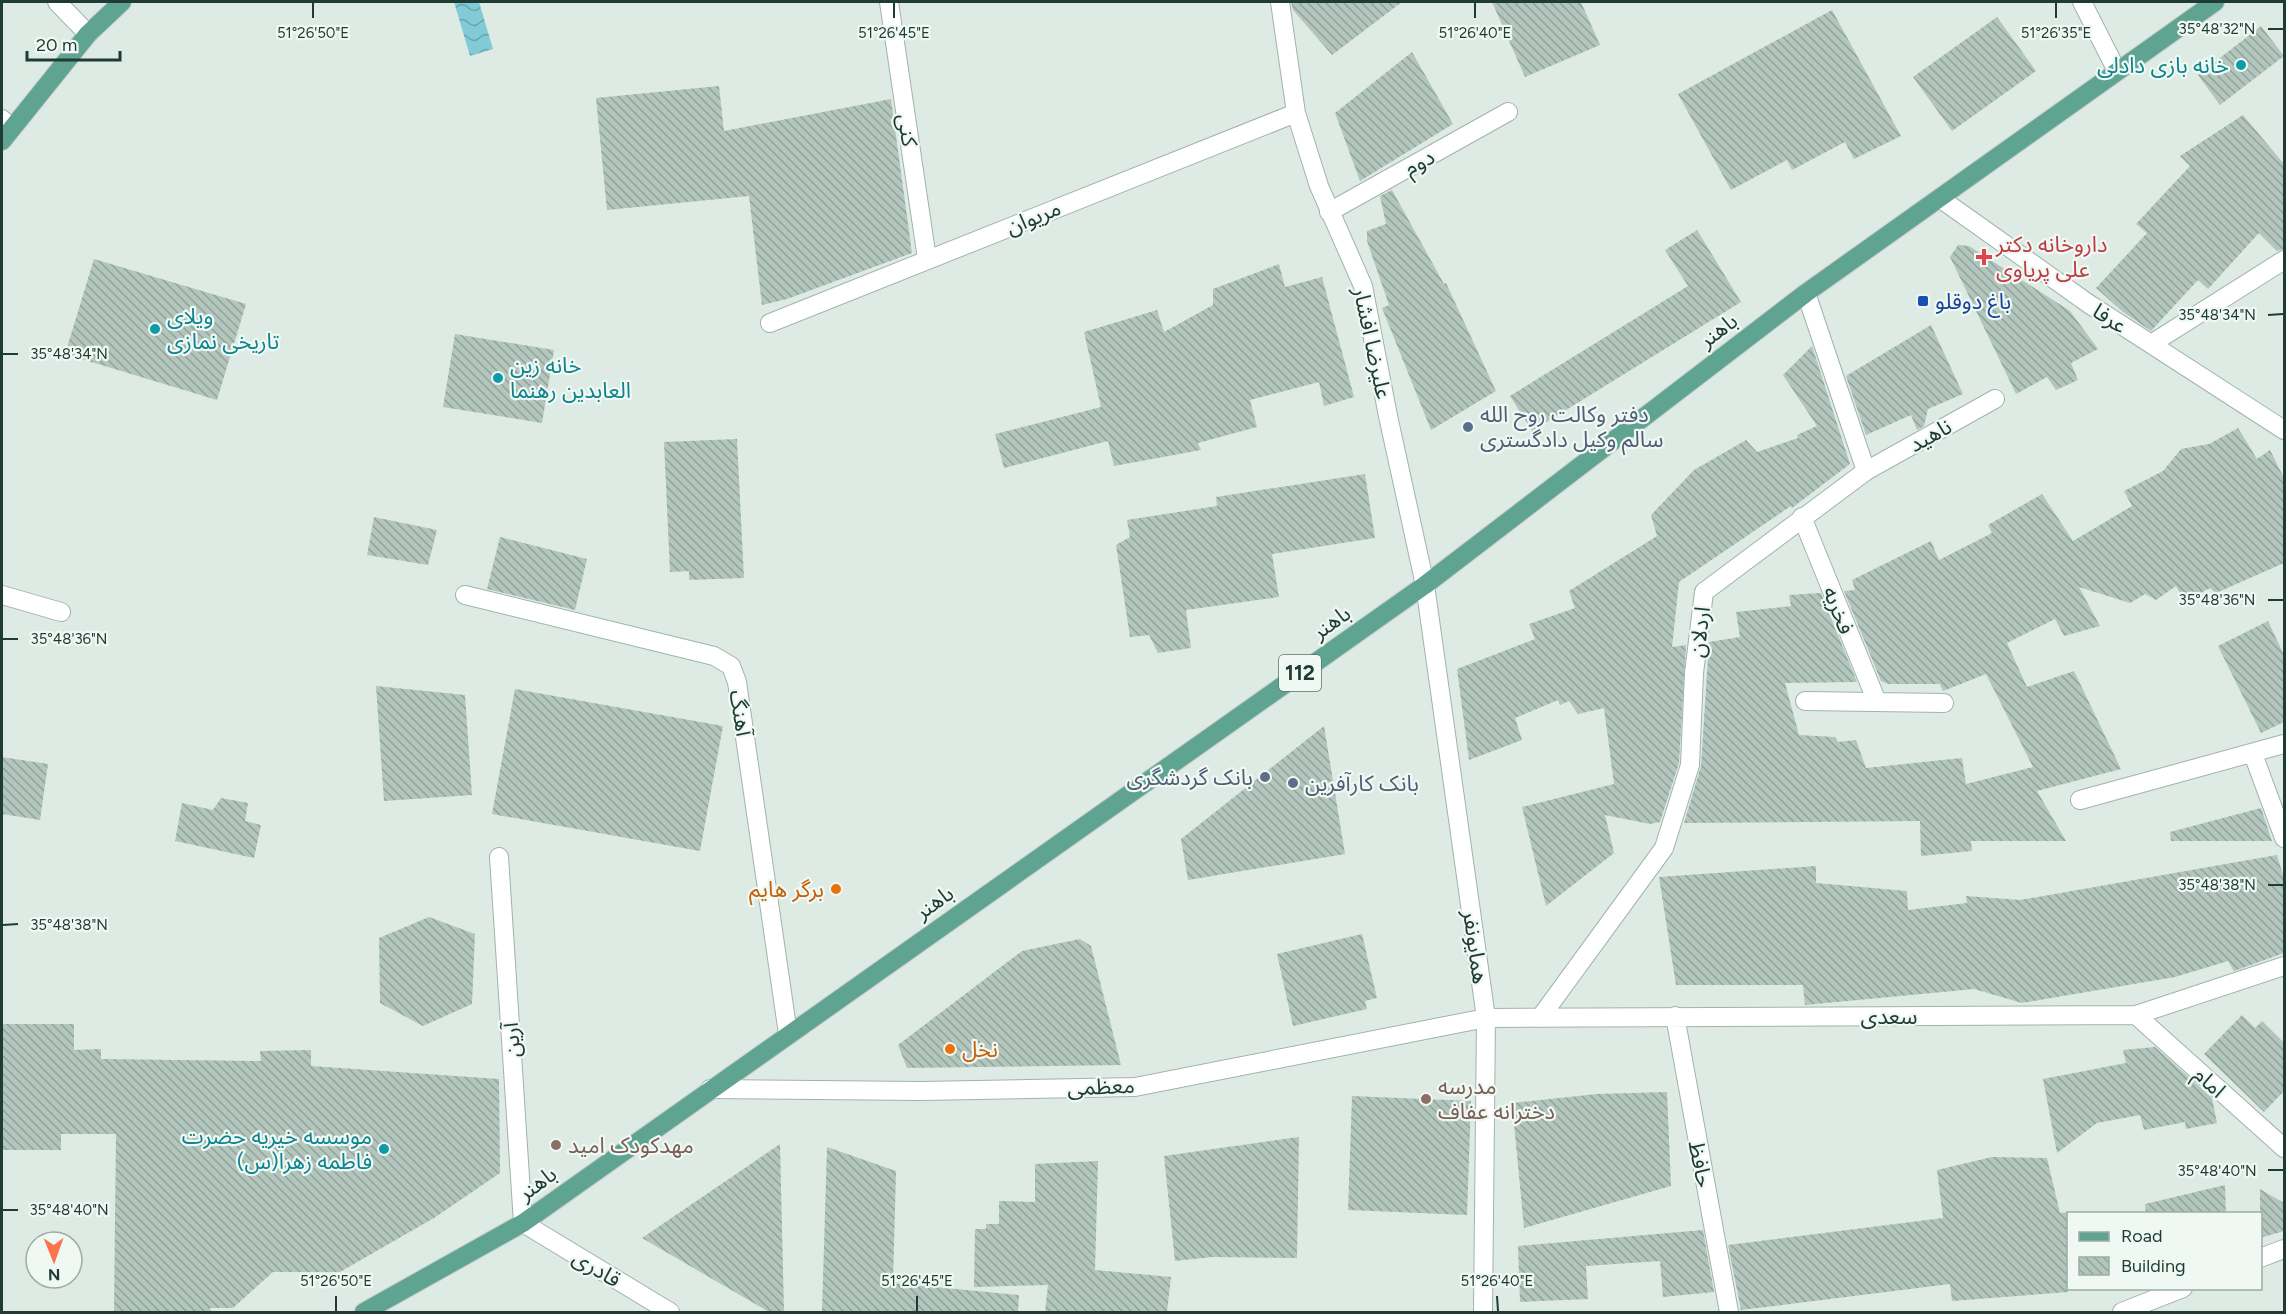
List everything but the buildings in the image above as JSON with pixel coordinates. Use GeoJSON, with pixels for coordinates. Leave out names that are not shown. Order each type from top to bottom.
{"type":"FeatureCollection","features":[{"type":"Feature","properties":{"kind":"main road"},"geometry":{"type":"LineString","coordinates":[[5,130],[88,34],[122,2]]}},
{"type":"Feature","properties":{"kind":"main road","name":"باهنر"},"geometry":{"type":"LineString","coordinates":[[364,1312],[523,1223],[1425,585],[1806,293],[2215,2]]}},
{"type":"Feature","properties":{"kind":"street"},"geometry":{"type":"LineString","coordinates":[[57,2],[88,34]]}},
{"type":"Feature","properties":{"kind":"street","name":"کنی"},"geometry":{"type":"LineString","coordinates":[[889,2],[927,259]]}},
{"type":"Feature","properties":{"kind":"street","name":"علیرضا افشار"},"geometry":{"type":"LineString","coordinates":[[1280,2],[1296,113],[1329,212],[1363,286],[1388,416],[1425,585]]}},
{"type":"Feature","properties":{"kind":"street"},"geometry":{"type":"LineString","coordinates":[[2082,2],[2117,71]]}},
{"type":"Feature","properties":{"kind":"street","name":"دوم"},"geometry":{"type":"LineString","coordinates":[[1329,212],[1508,112]]}},
{"type":"Feature","properties":{"kind":"street","name":"مریوان"},"geometry":{"type":"LineString","coordinates":[[770,323],[1296,113]]}},
{"type":"Feature","properties":{"kind":"street","name":"عرفا"},"geometry":{"type":"LineString","coordinates":[[1941,199],[2151,344],[2284,430]]}},
{"type":"Feature","properties":{"kind":"street"},"geometry":{"type":"LineString","coordinates":[[2151,344],[2284,260]]}},
{"type":"Feature","properties":{"kind":"street"},"geometry":{"type":"LineString","coordinates":[[1806,293],[1866,471]]}},
{"type":"Feature","properties":{"kind":"street","name":"ناهید"},"geometry":{"type":"LineString","coordinates":[[1866,471],[1995,399]]}},
{"type":"Feature","properties":{"kind":"street","name":"اردلان"},"geometry":{"type":"LineString","coordinates":[[1540,1018],[1664,848],[1690,765],[1694,674],[1704,592],[1866,471]]}},
{"type":"Feature","properties":{"kind":"street","name":"فخریه"},"geometry":{"type":"LineString","coordinates":[[1802,517],[1877,702]]}},
{"type":"Feature","properties":{"kind":"street","name":"همایونفر"},"geometry":{"type":"LineString","coordinates":[[1425,585],[1486,1018],[1483,1312]]}},
{"type":"Feature","properties":{"kind":"street"},"geometry":{"type":"LineString","coordinates":[[2,595],[61,612]]}},
{"type":"Feature","properties":{"kind":"street","name":"آهنگ"},"geometry":{"type":"LineString","coordinates":[[465,595],[714,656],[731,666],[737,682],[788,1034]]}},
{"type":"Feature","properties":{"kind":"street"},"geometry":{"type":"LineString","coordinates":[[1805,701],[1944,703]]}},
{"type":"Feature","properties":{"kind":"street"},"geometry":{"type":"LineString","coordinates":[[2080,800],[2284,744]]}},
{"type":"Feature","properties":{"kind":"street"},"geometry":{"type":"LineString","coordinates":[[2253,754],[2284,838]]}},
{"type":"Feature","properties":{"kind":"street","name":"آرین"},"geometry":{"type":"LineString","coordinates":[[499,857],[523,1223]]}},
{"type":"Feature","properties":{"kind":"street","name":"سعدی"},"geometry":{"type":"LineString","coordinates":[[1486,1018],[2136,1015],[2284,966]]}},
{"type":"Feature","properties":{"kind":"street","name":"امام"},"geometry":{"type":"LineString","coordinates":[[2136,1015],[2284,1148]]}},
{"type":"Feature","properties":{"kind":"street","name":"حافظ"},"geometry":{"type":"LineString","coordinates":[[1675,1016],[1729,1312]]}},
{"type":"Feature","properties":{"kind":"street","name":"معظمی"},"geometry":{"type":"LineString","coordinates":[[710,1089],[921,1090],[1135,1087],[1486,1018]]}},
{"type":"Feature","properties":{"kind":"street","name":"قادری"},"geometry":{"type":"LineString","coordinates":[[523,1223],[670,1312]]}},
{"type":"Feature","properties":{"kind":"street"},"geometry":{"type":"LineString","coordinates":[[2262,1257],[2284,1249]]}},
{"type":"Feature","properties":{"kind":"street"},"geometry":{"type":"LineString","coordinates":[[2122,1312],[2178,1290]]}},
{"type":"Feature","properties":{"kind":"water"},"geometry":{"type":"Polygon","coordinates":[[[454,2],[479,2],[493,49],[470,56],[454,2]]]}},
{"type":"Feature","properties":{"kind":"place","name":"خانه بازی دادلی"},"geometry":{"type":"Point","coordinates":[2241,65]}},
{"type":"Feature","properties":{"kind":"place","name":"داروخانه دکتر علی پریاوی"},"geometry":{"type":"Point","coordinates":[1984,257]}},
{"type":"Feature","properties":{"kind":"place","name":"باغ دوقلو"},"geometry":{"type":"Point","coordinates":[1923,301]}},
{"type":"Feature","properties":{"kind":"place","name":"ویلای تاریخی نمازی"},"geometry":{"type":"Point","coordinates":[155,329]}},
{"type":"Feature","properties":{"kind":"place","name":"خانه زین العابدین رهنما"},"geometry":{"type":"Point","coordinates":[498,378]}},
{"type":"Feature","properties":{"kind":"place","name":"دفتر وکالت روح الله سالم وکیل دادگستری"},"geometry":{"type":"Point","coordinates":[1468,427]}},
{"type":"Feature","properties":{"kind":"place","name":"بانک گردشگری"},"geometry":{"type":"Point","coordinates":[1265,777]}},
{"type":"Feature","properties":{"kind":"place","name":"بانک کارآفرین"},"geometry":{"type":"Point","coordinates":[1293,783]}},
{"type":"Feature","properties":{"kind":"place","name":"برگر هایم"},"geometry":{"type":"Point","coordinates":[836,889]}},
{"type":"Feature","properties":{"kind":"place","name":"نخل"},"geometry":{"type":"Point","coordinates":[950,1049]}},
{"type":"Feature","properties":{"kind":"place","name":"مدرسه دخترانه عفاف"},"geometry":{"type":"Point","coordinates":[1426,1099]}},
{"type":"Feature","properties":{"kind":"place","name":"مهدکودک امید"},"geometry":{"type":"Point","coordinates":[556,1145]}},
{"type":"Feature","properties":{"kind":"place","name":"موسسه خیریه حضرت فاطمه زهرا(س)"},"geometry":{"type":"Point","coordinates":[384,1149]}}]}
